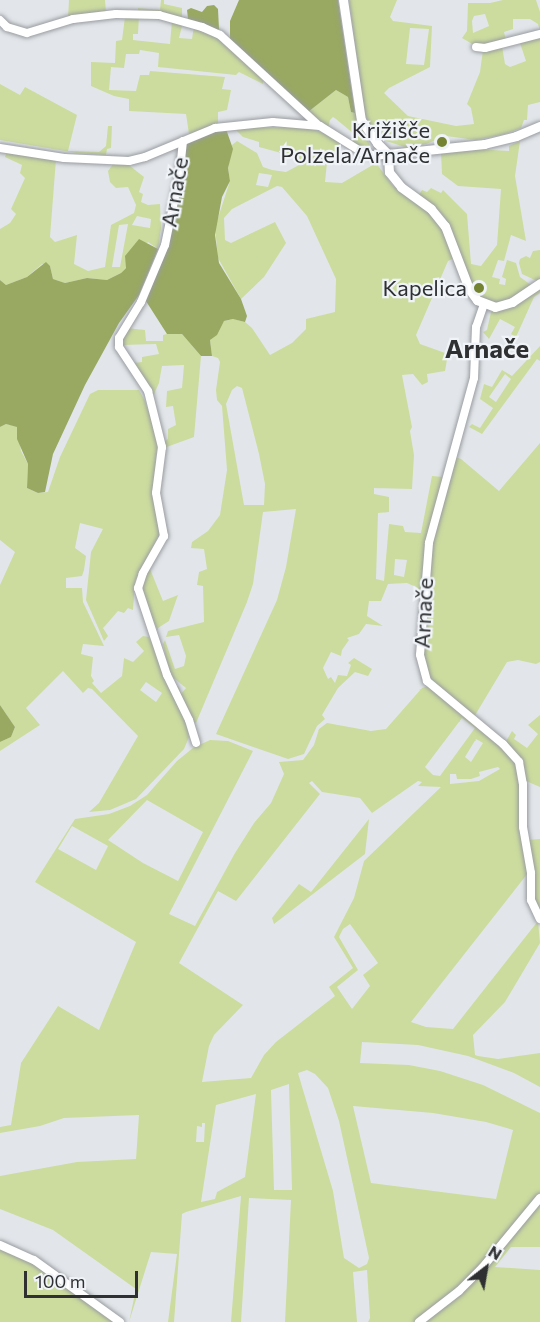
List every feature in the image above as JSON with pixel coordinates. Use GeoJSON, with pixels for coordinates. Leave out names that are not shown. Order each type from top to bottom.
{"type":"FeatureCollection","features":[{"type":"Feature","properties":{"kind":"street"},"geometry":{"type":"LineString","coordinates":[[343,0],[362,120],[376,142],[388,154],[389,172],[395,180],[431,209],[445,226],[462,276],[477,300],[495,307],[512,302],[540,283]]}},
{"type":"Feature","properties":{"kind":"street","name":"Arnače"},"geometry":{"type":"LineString","coordinates":[[0,20],[8,27],[27,33],[73,19],[116,14],[159,15],[220,34],[320,126],[362,152],[376,156],[388,154]]}},
{"type":"Feature","properties":{"kind":"street"},"geometry":{"type":"LineString","coordinates":[[476,47],[485,48],[540,34]]}},
{"type":"Feature","properties":{"kind":"street","name":"Arnače"},"geometry":{"type":"LineString","coordinates":[[0,148],[64,158],[129,161],[214,128],[239,123],[282,122],[320,126]]}},
{"type":"Feature","properties":{"kind":"street"},"geometry":{"type":"LineString","coordinates":[[388,154],[484,144],[516,136],[540,126]]}},
{"type":"Feature","properties":{"kind":"street","name":"Arnače"},"geometry":{"type":"LineString","coordinates":[[183,141],[179,177],[165,246],[141,302],[119,338],[119,346],[148,391],[162,447],[156,494],[164,536],[142,573],[138,588],[167,675],[189,720],[195,743]]}},
{"type":"Feature","properties":{"kind":"street","name":"Arnače"},"geometry":{"type":"LineString","coordinates":[[484,304],[476,327],[474,378],[429,543],[420,655],[428,681],[503,744],[519,762],[523,784],[523,827],[531,873],[531,900],[540,919]]}},
{"type":"Feature","properties":{"kind":"street"},"geometry":{"type":"LineString","coordinates":[[419,1322],[459,1291],[482,1268],[540,1198]]}},
{"type":"Feature","properties":{"kind":"street"},"geometry":{"type":"LineString","coordinates":[[0,1245],[34,1260],[120,1322]]}},
{"type":"Feature","properties":{"kind":"green space"},"geometry":{"type":"Polygon","coordinates":[[[69,0],[105,0],[106,13],[68,19],[69,0]]]}},
{"type":"Feature","properties":{"kind":"green space"},"geometry":{"type":"Polygon","coordinates":[[[161,0],[164,0],[164,4],[182,8],[182,18],[138,11],[138,8],[160,10],[161,0]]]}},
{"type":"Feature","properties":{"kind":"green space"},"geometry":{"type":"Polygon","coordinates":[[[239,0],[338,0],[355,113],[351,112],[348,97],[336,90],[308,112],[230,40],[230,21],[239,0]]]}},
{"type":"Feature","properties":{"kind":"green space"},"geometry":{"type":"Polygon","coordinates":[[[349,0],[397,0],[390,17],[393,21],[432,26],[430,67],[389,88],[384,93],[408,116],[456,126],[474,124],[471,108],[467,104],[480,72],[483,50],[502,46],[505,64],[510,67],[526,61],[520,43],[540,35],[540,102],[528,105],[527,120],[524,120],[521,128],[476,140],[446,136],[426,144],[405,147],[386,141],[371,126],[364,113],[349,0]],[[410,28],[406,64],[424,65],[429,29],[410,28]]]}},
{"type":"Feature","properties":{"kind":"green space"},"geometry":{"type":"Polygon","coordinates":[[[503,0],[536,0],[540,12],[540,31],[538,24],[530,19],[513,19],[513,29],[504,32],[506,40],[474,45],[462,38],[467,31],[468,3],[490,3],[503,0]],[[485,14],[474,16],[473,33],[489,26],[485,14]]]}},
{"type":"Feature","properties":{"kind":"green space"},"geometry":{"type":"Polygon","coordinates":[[[214,5],[218,9],[219,29],[216,31],[188,19],[187,10],[191,8],[202,12],[207,6],[214,5]]]}},
{"type":"Feature","properties":{"kind":"green space"},"geometry":{"type":"Polygon","coordinates":[[[139,16],[138,34],[133,34],[133,40],[170,44],[172,20],[183,22],[179,38],[192,39],[194,26],[217,38],[247,63],[263,81],[263,84],[239,72],[236,75],[158,67],[159,53],[140,50],[139,54],[126,54],[124,68],[111,67],[109,90],[136,91],[140,75],[149,75],[150,71],[225,77],[222,89],[231,90],[227,110],[218,112],[218,125],[189,134],[186,114],[129,111],[129,99],[114,96],[91,86],[91,62],[115,63],[116,41],[122,40],[125,17],[139,16]]]}},
{"type":"Feature","properties":{"kind":"green space"},"geometry":{"type":"Polygon","coordinates":[[[0,84],[20,95],[25,87],[77,115],[68,151],[99,152],[106,146],[108,126],[112,126],[111,148],[107,149],[106,155],[77,153],[0,140],[0,84]]]}},
{"type":"Feature","properties":{"kind":"green space"},"geometry":{"type":"Polygon","coordinates":[[[336,90],[348,97],[351,112],[355,113],[373,152],[352,142],[354,134],[333,117],[328,128],[308,112],[336,90]]]}},
{"type":"Feature","properties":{"kind":"green space"},"geometry":{"type":"Polygon","coordinates":[[[306,127],[340,142],[338,150],[328,153],[325,182],[342,183],[376,163],[393,186],[420,203],[439,223],[454,258],[448,261],[416,335],[420,344],[448,354],[445,371],[427,374],[428,382],[422,385],[413,374],[402,375],[412,427],[410,431],[414,455],[412,489],[374,488],[374,494],[389,497],[389,512],[378,513],[376,579],[384,581],[389,524],[403,526],[405,532],[421,533],[432,476],[443,477],[425,554],[422,605],[418,588],[407,583],[388,584],[381,601],[369,601],[367,616],[383,626],[366,624],[359,634],[347,638],[349,640],[341,656],[331,652],[323,668],[328,679],[331,677],[335,683],[338,675],[347,676],[351,665],[348,663],[354,658],[372,669],[368,676],[355,672],[338,688],[322,715],[325,719],[317,726],[304,754],[288,759],[216,734],[277,600],[286,567],[296,509],[263,512],[253,584],[196,723],[191,720],[175,685],[179,687],[181,694],[186,688],[170,675],[163,644],[165,640],[175,669],[184,666],[186,656],[179,635],[166,637],[168,631],[204,622],[203,586],[197,585],[199,572],[207,569],[204,549],[191,548],[192,542],[208,531],[220,515],[227,470],[222,406],[217,400],[216,390],[220,362],[218,358],[212,356],[210,340],[224,321],[234,319],[245,322],[252,328],[270,355],[292,343],[306,329],[306,319],[335,312],[336,279],[307,216],[282,187],[277,186],[232,209],[224,218],[225,240],[231,243],[275,222],[286,243],[264,277],[241,299],[218,258],[215,227],[230,181],[228,168],[232,145],[237,141],[257,153],[263,167],[272,170],[286,172],[301,164],[294,153],[285,154],[259,147],[259,142],[243,137],[236,130],[238,128],[306,127]],[[259,173],[256,185],[268,187],[272,175],[259,173]],[[237,386],[232,390],[226,404],[244,505],[264,505],[265,484],[242,388],[237,386]],[[395,559],[394,575],[404,577],[407,560],[395,559]]]}},
{"type":"Feature","properties":{"kind":"green space"},"geometry":{"type":"Polygon","coordinates":[[[226,129],[233,149],[228,168],[230,181],[222,197],[215,235],[219,263],[241,299],[247,316],[245,322],[233,319],[224,321],[217,335],[210,340],[212,356],[201,356],[182,334],[167,334],[144,298],[160,264],[183,176],[184,143],[195,136],[226,129]]]}},
{"type":"Feature","properties":{"kind":"green space"},"geometry":{"type":"Polygon","coordinates":[[[520,141],[515,176],[526,241],[511,235],[504,261],[498,260],[492,277],[500,279],[499,284],[505,285],[506,279],[502,277],[507,260],[516,263],[520,277],[531,285],[507,301],[490,303],[476,294],[448,223],[441,213],[419,195],[422,190],[427,192],[431,188],[441,193],[443,190],[467,214],[471,264],[481,266],[497,245],[501,189],[458,186],[442,174],[441,153],[474,149],[509,151],[509,146],[520,141]]]}},
{"type":"Feature","properties":{"kind":"green space"},"geometry":{"type":"Polygon","coordinates":[[[7,151],[56,159],[50,237],[55,242],[77,235],[74,264],[88,271],[105,267],[111,225],[134,213],[136,205],[128,187],[116,188],[110,182],[108,171],[114,163],[125,162],[144,177],[139,192],[143,194],[141,202],[148,205],[160,204],[161,228],[158,249],[148,242],[121,273],[107,280],[87,278],[65,283],[53,279],[50,266],[42,264],[27,277],[6,285],[0,280],[0,229],[10,223],[16,214],[11,209],[25,178],[20,173],[22,165],[5,157],[7,151]],[[137,216],[132,225],[150,228],[151,219],[137,216]],[[128,224],[119,225],[112,267],[120,267],[128,224]]]}},
{"type":"Feature","properties":{"kind":"green space"},"geometry":{"type":"Polygon","coordinates":[[[139,239],[158,249],[139,295],[119,323],[85,385],[53,454],[45,492],[38,493],[27,488],[28,464],[17,439],[17,427],[6,424],[0,427],[0,280],[6,285],[27,277],[46,262],[50,266],[53,279],[65,283],[87,278],[107,280],[126,268],[125,256],[139,239]]]}},
{"type":"Feature","properties":{"kind":"green space"},"geometry":{"type":"Polygon","coordinates":[[[540,250],[540,279],[537,281],[522,274],[519,263],[520,259],[526,256],[530,258],[533,251],[540,250]]]}},
{"type":"Feature","properties":{"kind":"green space"},"geometry":{"type":"Polygon","coordinates":[[[540,287],[540,293],[534,297],[516,337],[511,334],[515,327],[500,319],[489,339],[483,332],[487,330],[491,312],[506,309],[540,287]]]}},
{"type":"Feature","properties":{"kind":"green space"},"geometry":{"type":"Polygon","coordinates":[[[126,328],[145,330],[146,341],[163,341],[163,335],[182,334],[201,356],[194,437],[164,448],[163,442],[168,439],[168,429],[176,425],[173,406],[166,407],[167,391],[182,388],[184,365],[162,366],[159,383],[154,394],[151,393],[134,363],[142,362],[142,357],[159,354],[156,344],[122,345],[126,328]]]}},
{"type":"Feature","properties":{"kind":"green space"},"geometry":{"type":"Polygon","coordinates":[[[540,346],[540,361],[537,359],[482,434],[469,427],[472,424],[480,428],[493,408],[480,399],[484,384],[492,387],[502,370],[512,376],[540,346]],[[505,374],[489,397],[496,402],[511,379],[505,374]]]}},
{"type":"Feature","properties":{"kind":"green space"},"geometry":{"type":"Polygon","coordinates":[[[98,390],[139,390],[145,401],[158,439],[153,491],[161,531],[135,581],[133,610],[128,608],[124,613],[118,611],[103,628],[108,636],[104,641],[86,600],[91,552],[103,529],[80,523],[75,548],[86,556],[84,570],[82,576],[66,578],[66,588],[82,588],[83,602],[104,646],[83,644],[81,654],[93,657],[91,676],[94,681],[92,683],[101,693],[122,676],[124,658],[133,662],[144,651],[136,642],[143,636],[149,637],[187,725],[189,737],[184,749],[136,799],[110,810],[89,812],[99,803],[138,736],[92,689],[88,688],[83,693],[63,671],[26,708],[40,725],[0,751],[0,742],[11,737],[15,727],[0,705],[0,585],[15,552],[0,540],[0,427],[6,424],[17,426],[21,451],[28,464],[27,488],[38,493],[48,492],[60,457],[90,394],[98,390]],[[146,682],[140,690],[156,702],[162,693],[146,682]]]}},
{"type":"Feature","properties":{"kind":"green space"},"geometry":{"type":"Polygon","coordinates":[[[540,443],[540,662],[536,664],[518,660],[507,662],[474,717],[429,678],[423,664],[427,568],[453,456],[461,459],[499,491],[540,443]]]}},
{"type":"Feature","properties":{"kind":"green space"},"geometry":{"type":"Polygon","coordinates":[[[150,569],[163,601],[178,595],[169,621],[158,628],[158,631],[142,596],[142,584],[150,569]]]}},
{"type":"Feature","properties":{"kind":"green space"},"geometry":{"type":"Polygon","coordinates":[[[429,686],[512,754],[518,767],[528,873],[411,1022],[426,1027],[453,1029],[538,921],[540,943],[505,1002],[473,1035],[475,1055],[478,1056],[498,1059],[540,1053],[540,1087],[514,1073],[468,1056],[418,1045],[362,1042],[360,1063],[409,1065],[440,1071],[483,1085],[540,1113],[540,1193],[483,1263],[459,1287],[415,1322],[368,1322],[370,1318],[367,1270],[353,1272],[357,1322],[285,1322],[291,1200],[249,1198],[241,1322],[231,1322],[241,1196],[186,1212],[182,1214],[174,1322],[168,1322],[177,1254],[151,1252],[129,1322],[136,1289],[53,1230],[0,1209],[0,1176],[77,1162],[136,1159],[139,1115],[64,1118],[40,1126],[0,1133],[0,1127],[11,1125],[21,1063],[58,1006],[99,1030],[136,942],[35,882],[75,819],[109,814],[130,806],[147,795],[177,761],[193,748],[210,740],[228,741],[253,751],[169,914],[195,926],[235,853],[254,823],[271,803],[284,774],[279,762],[303,760],[314,745],[319,729],[327,723],[371,731],[386,729],[422,688],[429,686]],[[462,718],[425,767],[433,775],[440,776],[475,728],[462,718]],[[476,739],[465,757],[471,762],[483,743],[476,739]],[[498,767],[479,772],[480,776],[471,779],[457,779],[456,774],[450,774],[450,784],[479,781],[500,769],[498,767]],[[312,781],[309,783],[320,794],[236,901],[218,891],[179,963],[243,1005],[214,1035],[209,1046],[202,1082],[251,1078],[264,1055],[276,1042],[335,996],[329,987],[353,968],[334,937],[354,898],[364,861],[441,787],[418,786],[422,782],[418,781],[372,813],[360,798],[322,792],[312,781]],[[147,800],[108,840],[143,863],[178,881],[203,832],[147,800]],[[72,826],[58,849],[96,870],[108,846],[72,826]],[[350,924],[343,929],[339,937],[358,970],[337,987],[352,1009],[370,986],[363,975],[378,963],[350,924]],[[307,1070],[298,1073],[333,1191],[344,1258],[359,1268],[367,1264],[369,1258],[339,1121],[328,1088],[315,1074],[307,1070]],[[289,1084],[271,1090],[274,1190],[292,1190],[289,1084]],[[256,1094],[216,1105],[201,1202],[215,1199],[217,1192],[245,1177],[256,1094]],[[353,1106],[371,1183],[496,1199],[513,1130],[486,1122],[433,1113],[353,1106]],[[202,1123],[202,1127],[197,1126],[196,1142],[204,1142],[205,1123],[202,1123]]]}},
{"type":"Feature","properties":{"kind":"green space"},"geometry":{"type":"Polygon","coordinates":[[[0,705],[15,727],[11,737],[0,742],[0,705]]]}},
{"type":"Feature","properties":{"kind":"green space"},"geometry":{"type":"Polygon","coordinates":[[[540,715],[540,787],[526,781],[505,743],[512,731],[516,735],[514,739],[527,748],[538,734],[528,725],[540,715]]]}},
{"type":"Feature","properties":{"kind":"green space"},"geometry":{"type":"Polygon","coordinates":[[[369,819],[365,854],[274,924],[272,918],[299,884],[311,892],[369,819]]]}},
{"type":"Feature","properties":{"kind":"green space"},"geometry":{"type":"Polygon","coordinates":[[[540,839],[540,916],[535,908],[528,840],[540,839]]]}},
{"type":"Feature","properties":{"kind":"green space"},"geometry":{"type":"Polygon","coordinates":[[[540,1203],[540,1247],[511,1247],[495,1267],[540,1270],[540,1322],[422,1322],[540,1203]]]}},
{"type":"Feature","properties":{"kind":"green space"},"geometry":{"type":"Polygon","coordinates":[[[0,1247],[20,1254],[115,1322],[0,1322],[0,1247]]]}},
{"type":"Feature","properties":{"kind":"place","name":"Križišče Polzela/Arnače"},"geometry":{"type":"Point","coordinates":[442,142]}},
{"type":"Feature","properties":{"kind":"place","name":"Kapelica"},"geometry":{"type":"Point","coordinates":[479,288]}},
{"type":"Feature","properties":{"kind":"district","name":"Arnače"},"geometry":{"type":"Point","coordinates":[487,348]}}]}
